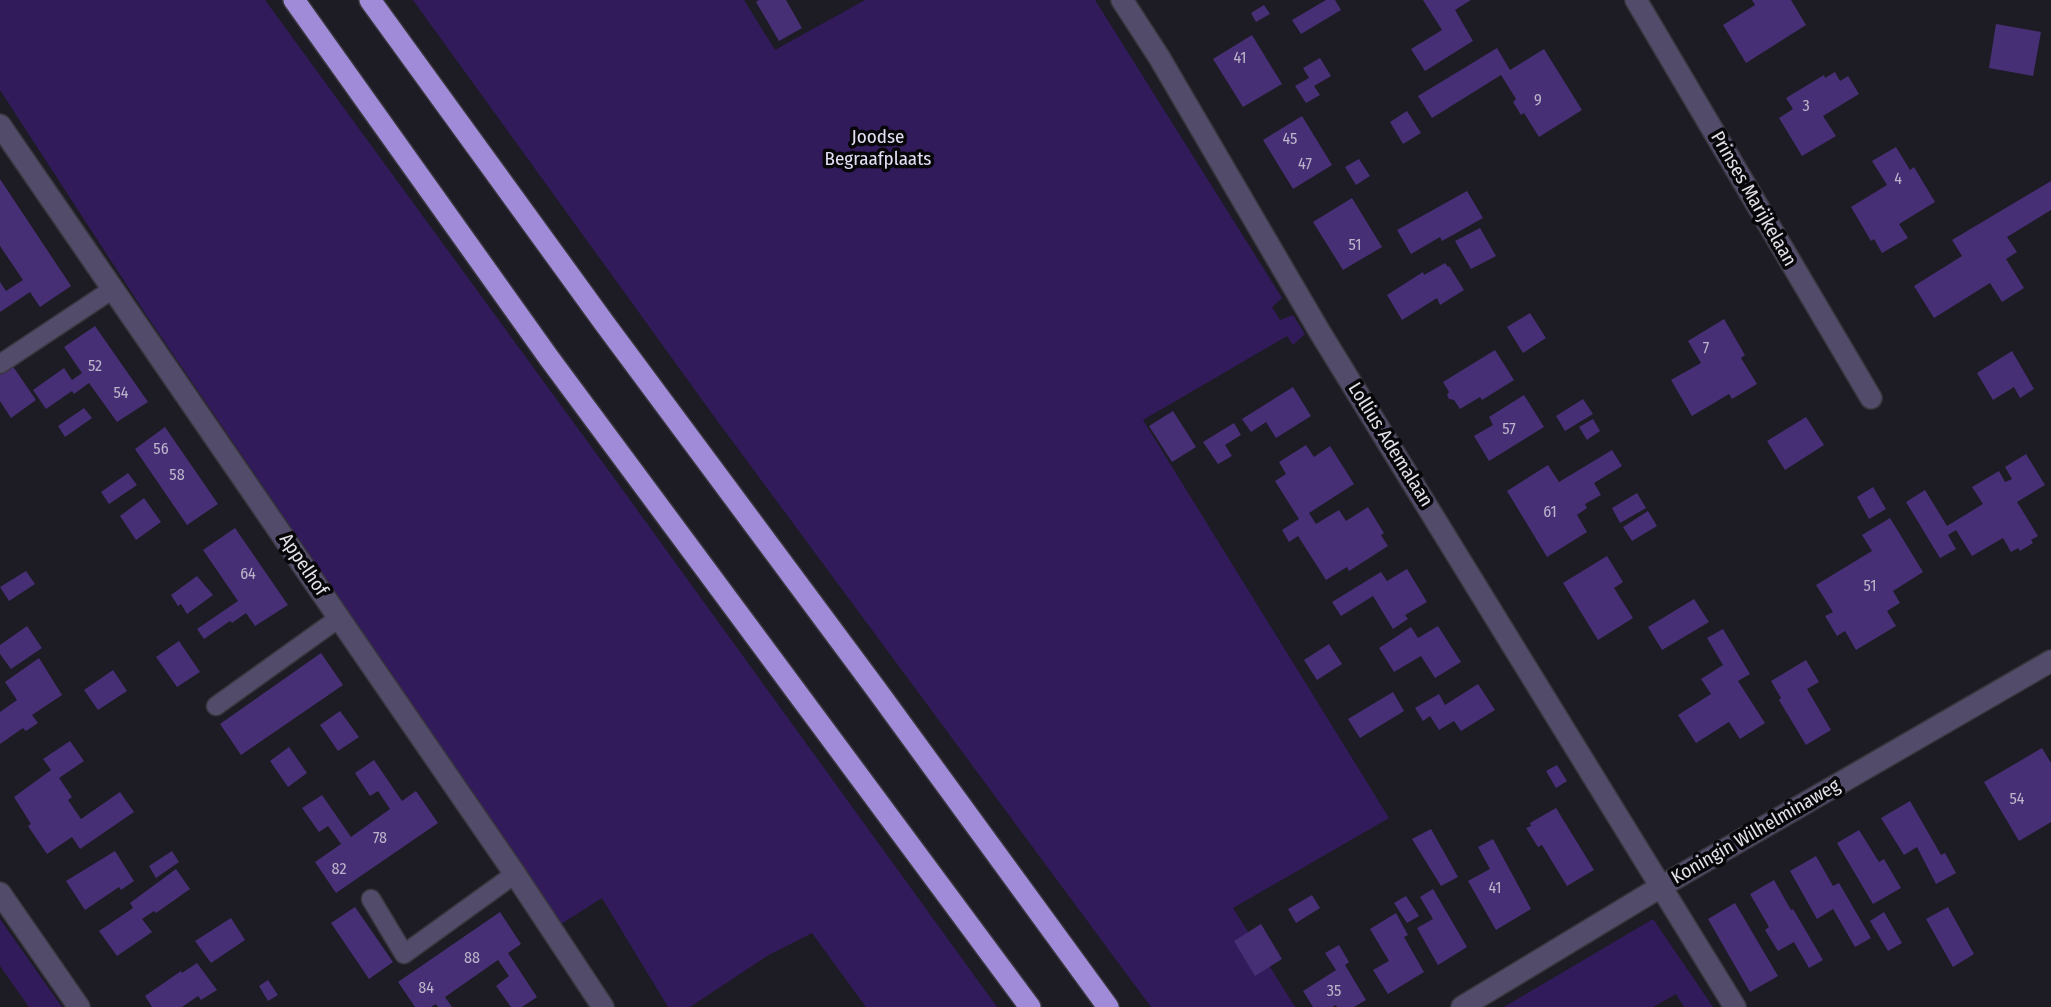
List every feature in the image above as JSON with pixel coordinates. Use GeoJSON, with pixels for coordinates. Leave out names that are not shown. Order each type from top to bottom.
{"type":"FeatureCollection","features":[{"type":"Feature","properties":{"kind":"highway"},"geometry":{"type":"LineString","coordinates":[[294,0],[548,358],[1030,1007]]}},
{"type":"Feature","properties":{"kind":"highway"},"geometry":{"type":"LineString","coordinates":[[370,0],[1108,1007]]}},
{"type":"Feature","properties":{"kind":"street","name":"Lollius Ademalaan"},"geometry":{"type":"LineString","coordinates":[[1122,0],[1159,57],[1321,334],[1735,1007]]}},
{"type":"Feature","properties":{"kind":"street","name":"Prinses Marijkelaan"},"geometry":{"type":"LineString","coordinates":[[1636,0],[1871,398]]}},
{"type":"Feature","properties":{"kind":"street","name":"Appelhof"},"geometry":{"type":"LineString","coordinates":[[0,125],[515,874],[603,1007]]}},
{"type":"Feature","properties":{"kind":"street","name":"Koningin Wilhelminaweg"},"geometry":{"type":"LineString","coordinates":[[1462,1007],[1662,887],[2051,661]]}},
{"type":"Feature","properties":{"kind":"street"},"geometry":{"type":"LineString","coordinates":[[0,893],[79,1007]]}},
{"type":"Feature","properties":{"kind":"lane"},"geometry":{"type":"LineString","coordinates":[[0,364],[113,289]]}},
{"type":"Feature","properties":{"kind":"lane"},"geometry":{"type":"LineString","coordinates":[[216,706],[339,618]]}},
{"type":"Feature","properties":{"kind":"lane"},"geometry":{"type":"LineString","coordinates":[[371,899],[404,954],[515,874]]}},
{"type":"Feature","properties":{"kind":"green space"},"geometry":{"type":"Polygon","coordinates":[[[0,0],[265,0],[997,1007],[866,1007],[812,933],[767,956],[690,1007],[668,1007],[602,898],[561,924],[145,313],[0,90],[0,0]]]}},
{"type":"Feature","properties":{"kind":"green space","name":"Joodse Begraafplaats"},"geometry":{"type":"Polygon","coordinates":[[[413,0],[744,0],[775,50],[865,0],[1095,0],[1282,298],[1272,307],[1280,320],[1293,315],[1305,334],[1293,345],[1287,336],[1143,420],[1389,818],[1233,908],[1295,1007],[1151,1007],[716,419],[413,0]]]}},
{"type":"Feature","properties":{"kind":"green space"},"geometry":{"type":"Polygon","coordinates":[[[0,919],[62,1007],[29,1007],[0,966],[0,919]]]}},
{"type":"Feature","properties":{"kind":"green space"},"geometry":{"type":"Polygon","coordinates":[[[1653,919],[1713,1007],[1684,1007],[1676,994],[1653,1007],[1504,1007],[1653,919]]]}},
{"type":"Feature","properties":{"kind":"building"},"geometry":{"type":"Polygon","coordinates":[[[786,0],[802,28],[779,41],[756,2],[786,0]]]}},
{"type":"Feature","properties":{"kind":"building"},"geometry":{"type":"Polygon","coordinates":[[[1326,0],[1335,0],[1341,10],[1301,34],[1292,20],[1326,0]]]}},
{"type":"Feature","properties":{"kind":"building"},"geometry":{"type":"Polygon","coordinates":[[[1423,0],[1471,0],[1455,10],[1473,41],[1425,71],[1411,49],[1442,30],[1423,0]]]}},
{"type":"Feature","properties":{"kind":"building"},"geometry":{"type":"Polygon","coordinates":[[[1752,0],[1791,0],[1806,25],[1746,63],[1723,25],[1755,5],[1752,0]]]}},
{"type":"Feature","properties":{"kind":"building"},"geometry":{"type":"Polygon","coordinates":[[[1264,5],[1270,14],[1256,22],[1251,13],[1264,5]]]}},
{"type":"Feature","properties":{"kind":"building"},"geometry":{"type":"Polygon","coordinates":[[[1996,24],[2041,32],[2033,76],[1989,68],[1996,24]]]}},
{"type":"Feature","properties":{"kind":"building"},"geometry":{"type":"Polygon","coordinates":[[[1252,35],[1282,84],[1243,107],[1213,59],[1252,35]]]}},
{"type":"Feature","properties":{"kind":"building"},"geometry":{"type":"Polygon","coordinates":[[[1497,48],[1510,70],[1544,49],[1582,110],[1539,137],[1524,113],[1521,115],[1513,102],[1516,99],[1501,75],[1432,118],[1418,96],[1497,48]]]}},
{"type":"Feature","properties":{"kind":"building"},"geometry":{"type":"Polygon","coordinates":[[[1320,58],[1331,76],[1314,86],[1320,95],[1306,103],[1295,86],[1309,78],[1303,68],[1320,58]]]}},
{"type":"Feature","properties":{"kind":"building"},"geometry":{"type":"Polygon","coordinates":[[[1835,72],[1840,81],[1848,76],[1859,94],[1823,116],[1836,136],[1802,156],[1779,118],[1793,109],[1786,98],[1824,75],[1825,78],[1835,72]]]}},
{"type":"Feature","properties":{"kind":"building"},"geometry":{"type":"Polygon","coordinates":[[[1407,111],[1421,133],[1403,144],[1390,122],[1407,111]]]}},
{"type":"Feature","properties":{"kind":"building"},"geometry":{"type":"Polygon","coordinates":[[[1302,116],[1332,165],[1293,189],[1263,140],[1302,116]]]}},
{"type":"Feature","properties":{"kind":"building"},"geometry":{"type":"Polygon","coordinates":[[[1896,147],[1910,170],[1914,167],[1935,202],[1899,224],[1908,238],[1882,253],[1874,239],[1871,241],[1851,207],[1887,185],[1872,161],[1896,147]]]}},
{"type":"Feature","properties":{"kind":"building"},"geometry":{"type":"Polygon","coordinates":[[[1359,159],[1370,176],[1356,185],[1345,167],[1359,159]]]}},
{"type":"Feature","properties":{"kind":"building"},"geometry":{"type":"Polygon","coordinates":[[[0,179],[71,286],[40,307],[30,292],[0,312],[0,282],[6,291],[23,280],[0,246],[0,179]]]}},
{"type":"Feature","properties":{"kind":"building"},"geometry":{"type":"Polygon","coordinates":[[[2051,181],[2051,210],[2007,237],[2017,252],[2006,259],[2024,288],[2002,302],[1990,283],[1934,318],[1914,286],[1962,256],[1952,240],[2051,181]]]}},
{"type":"Feature","properties":{"kind":"building"},"geometry":{"type":"Polygon","coordinates":[[[1467,191],[1483,218],[1442,241],[1440,237],[1411,254],[1397,230],[1467,191]]]}},
{"type":"Feature","properties":{"kind":"building"},"geometry":{"type":"Polygon","coordinates":[[[1352,198],[1382,247],[1343,270],[1313,222],[1352,198]]]}},
{"type":"Feature","properties":{"kind":"building"},"geometry":{"type":"Polygon","coordinates":[[[1480,228],[1496,256],[1471,269],[1455,241],[1480,228]]]}},
{"type":"Feature","properties":{"kind":"building"},"geometry":{"type":"Polygon","coordinates":[[[1445,263],[1464,290],[1440,305],[1437,298],[1402,320],[1387,295],[1423,272],[1424,275],[1445,263]]]}},
{"type":"Feature","properties":{"kind":"building"},"geometry":{"type":"Polygon","coordinates":[[[1530,313],[1546,338],[1523,353],[1507,327],[1530,313]]]}},
{"type":"Feature","properties":{"kind":"building"},"geometry":{"type":"Polygon","coordinates":[[[1724,319],[1745,355],[1741,358],[1757,384],[1732,399],[1729,394],[1692,416],[1671,380],[1701,363],[1688,341],[1724,319]]]}},
{"type":"Feature","properties":{"kind":"building"},"geometry":{"type":"Polygon","coordinates":[[[95,326],[148,402],[117,422],[89,383],[46,409],[33,390],[64,368],[72,380],[82,373],[64,347],[95,326]]]}},
{"type":"Feature","properties":{"kind":"building"},"geometry":{"type":"Polygon","coordinates":[[[1495,350],[1514,380],[1482,400],[1480,397],[1460,409],[1454,400],[1449,399],[1449,392],[1443,382],[1495,350]]]}},
{"type":"Feature","properties":{"kind":"building"},"geometry":{"type":"Polygon","coordinates":[[[2012,351],[2034,389],[2020,398],[2014,387],[1993,400],[1977,373],[2012,351]]]}},
{"type":"Feature","properties":{"kind":"building"},"geometry":{"type":"Polygon","coordinates":[[[12,365],[36,400],[11,418],[0,401],[0,373],[12,365]]]}},
{"type":"Feature","properties":{"kind":"building"},"geometry":{"type":"Polygon","coordinates":[[[1293,387],[1311,416],[1276,438],[1266,422],[1251,432],[1242,419],[1293,387]]]}},
{"type":"Feature","properties":{"kind":"building"},"geometry":{"type":"Polygon","coordinates":[[[1524,395],[1544,427],[1489,461],[1474,436],[1493,425],[1489,417],[1524,395]]]}},
{"type":"Feature","properties":{"kind":"building"},"geometry":{"type":"Polygon","coordinates":[[[1583,399],[1593,414],[1565,431],[1556,416],[1583,399]]]}},
{"type":"Feature","properties":{"kind":"building"},"geometry":{"type":"Polygon","coordinates":[[[84,408],[92,418],[65,437],[58,426],[84,408]]]}},
{"type":"Feature","properties":{"kind":"building"},"geometry":{"type":"Polygon","coordinates":[[[1173,411],[1196,447],[1172,462],[1149,426],[1173,411]]]}},
{"type":"Feature","properties":{"kind":"building"},"geometry":{"type":"Polygon","coordinates":[[[1806,417],[1824,445],[1785,470],[1767,441],[1806,417]]]}},
{"type":"Feature","properties":{"kind":"building"},"geometry":{"type":"Polygon","coordinates":[[[1593,419],[1600,431],[1587,440],[1579,427],[1593,419]]]}},
{"type":"Feature","properties":{"kind":"building"},"geometry":{"type":"Polygon","coordinates":[[[1234,423],[1241,435],[1225,445],[1232,456],[1218,464],[1203,442],[1234,423]]]}},
{"type":"Feature","properties":{"kind":"building"},"geometry":{"type":"Polygon","coordinates":[[[165,427],[218,504],[187,525],[135,449],[165,427]]]}},
{"type":"Feature","properties":{"kind":"building"},"geometry":{"type":"Polygon","coordinates":[[[1306,445],[1314,457],[1330,446],[1354,484],[1309,513],[1316,524],[1339,510],[1346,521],[1368,507],[1384,533],[1381,535],[1388,546],[1349,571],[1347,567],[1326,580],[1298,536],[1289,542],[1282,530],[1299,519],[1275,481],[1286,474],[1279,462],[1306,445]]]}},
{"type":"Feature","properties":{"kind":"building"},"geometry":{"type":"Polygon","coordinates":[[[1612,450],[1622,466],[1594,483],[1601,495],[1585,504],[1587,508],[1577,515],[1587,532],[1547,557],[1507,491],[1548,465],[1559,482],[1612,450]]]}},
{"type":"Feature","properties":{"kind":"building"},"geometry":{"type":"Polygon","coordinates":[[[2026,454],[2045,485],[2017,502],[2038,536],[2031,540],[2033,543],[2020,551],[2018,548],[2011,552],[2003,538],[1972,556],[1956,530],[1948,535],[1956,549],[1940,558],[1906,502],[1925,490],[1947,526],[1983,504],[1972,487],[1999,471],[2005,482],[2012,479],[2005,467],[2026,454]]]}},
{"type":"Feature","properties":{"kind":"building"},"geometry":{"type":"Polygon","coordinates":[[[128,473],[137,485],[109,504],[101,492],[128,473]]]}},
{"type":"Feature","properties":{"kind":"building"},"geometry":{"type":"Polygon","coordinates":[[[1873,487],[1886,509],[1869,519],[1857,497],[1873,487]]]}},
{"type":"Feature","properties":{"kind":"building"},"geometry":{"type":"Polygon","coordinates":[[[1637,493],[1646,508],[1620,523],[1612,508],[1637,493]]]}},
{"type":"Feature","properties":{"kind":"building"},"geometry":{"type":"Polygon","coordinates":[[[144,498],[161,522],[136,540],[120,516],[144,498]]]}},
{"type":"Feature","properties":{"kind":"building"},"geometry":{"type":"Polygon","coordinates":[[[1648,511],[1657,526],[1632,541],[1623,527],[1648,511]]]}},
{"type":"Feature","properties":{"kind":"building"},"geometry":{"type":"Polygon","coordinates":[[[1890,518],[1923,572],[1893,591],[1900,603],[1887,611],[1896,626],[1856,650],[1845,631],[1837,636],[1825,616],[1833,612],[1816,585],[1872,551],[1862,535],[1890,518]]]}},
{"type":"Feature","properties":{"kind":"building"},"geometry":{"type":"Polygon","coordinates":[[[235,528],[288,605],[255,626],[246,613],[204,639],[197,629],[238,601],[203,550],[235,528]]]}},
{"type":"Feature","properties":{"kind":"building"},"geometry":{"type":"Polygon","coordinates":[[[1607,556],[1623,582],[1614,588],[1633,618],[1598,640],[1563,583],[1607,556]]]}},
{"type":"Feature","properties":{"kind":"building"},"geometry":{"type":"Polygon","coordinates":[[[1407,569],[1427,602],[1405,615],[1408,619],[1393,629],[1373,596],[1341,616],[1332,602],[1381,572],[1387,581],[1407,569]]]}},
{"type":"Feature","properties":{"kind":"building"},"geometry":{"type":"Polygon","coordinates":[[[26,571],[35,584],[9,601],[0,587],[26,571]]]}},
{"type":"Feature","properties":{"kind":"building"},"geometry":{"type":"Polygon","coordinates":[[[197,576],[213,595],[187,614],[171,595],[197,576]]]}},
{"type":"Feature","properties":{"kind":"building"},"geometry":{"type":"Polygon","coordinates":[[[1694,599],[1709,622],[1662,650],[1648,627],[1694,599]]]}},
{"type":"Feature","properties":{"kind":"building"},"geometry":{"type":"Polygon","coordinates":[[[27,626],[42,648],[11,669],[0,654],[0,645],[27,626]]]}},
{"type":"Feature","properties":{"kind":"building"},"geometry":{"type":"Polygon","coordinates":[[[1438,626],[1461,662],[1435,678],[1421,656],[1394,672],[1379,648],[1411,627],[1418,638],[1438,626]]]}},
{"type":"Feature","properties":{"kind":"building"},"geometry":{"type":"Polygon","coordinates":[[[1723,629],[1750,674],[1738,681],[1765,723],[1740,739],[1729,722],[1696,743],[1678,715],[1711,694],[1701,679],[1723,665],[1707,638],[1723,629]]]}},
{"type":"Feature","properties":{"kind":"building"},"geometry":{"type":"Polygon","coordinates":[[[179,641],[200,672],[177,687],[156,657],[179,641]]]}},
{"type":"Feature","properties":{"kind":"building"},"geometry":{"type":"Polygon","coordinates":[[[1329,644],[1342,664],[1317,680],[1304,660],[1329,644]]]}},
{"type":"Feature","properties":{"kind":"building"},"geometry":{"type":"Polygon","coordinates":[[[321,653],[343,685],[241,755],[220,724],[321,653]]]}},
{"type":"Feature","properties":{"kind":"building"},"geometry":{"type":"Polygon","coordinates":[[[39,658],[62,695],[32,715],[38,723],[26,731],[23,728],[0,744],[0,712],[17,700],[5,682],[39,658]]]}},
{"type":"Feature","properties":{"kind":"building"},"geometry":{"type":"Polygon","coordinates":[[[1806,660],[1819,682],[1807,689],[1831,730],[1806,745],[1771,681],[1806,660]]]}},
{"type":"Feature","properties":{"kind":"building"},"geometry":{"type":"Polygon","coordinates":[[[113,670],[127,691],[98,710],[84,690],[113,670]]]}},
{"type":"Feature","properties":{"kind":"building"},"geometry":{"type":"Polygon","coordinates":[[[1478,684],[1495,710],[1461,731],[1454,721],[1439,730],[1430,716],[1423,721],[1415,708],[1439,694],[1445,705],[1478,684]]]}},
{"type":"Feature","properties":{"kind":"building"},"geometry":{"type":"Polygon","coordinates":[[[1393,692],[1404,711],[1360,738],[1348,719],[1393,692]]]}},
{"type":"Feature","properties":{"kind":"building"},"geometry":{"type":"Polygon","coordinates":[[[340,711],[359,737],[338,751],[320,725],[340,711]]]}},
{"type":"Feature","properties":{"kind":"building"},"geometry":{"type":"Polygon","coordinates":[[[70,741],[84,761],[59,778],[72,797],[68,800],[81,819],[120,792],[134,812],[80,849],[72,837],[47,854],[28,826],[31,824],[14,797],[51,770],[43,759],[70,741]]]}},
{"type":"Feature","properties":{"kind":"building"},"geometry":{"type":"Polygon","coordinates":[[[289,747],[307,773],[288,787],[270,761],[289,747]]]}},
{"type":"Feature","properties":{"kind":"building"},"geometry":{"type":"Polygon","coordinates":[[[2042,748],[2051,763],[2051,822],[2019,841],[1984,782],[2042,748]]]}},
{"type":"Feature","properties":{"kind":"building"},"geometry":{"type":"Polygon","coordinates":[[[374,760],[402,801],[416,791],[438,823],[336,893],[315,862],[341,844],[328,826],[319,832],[302,808],[322,795],[351,837],[390,809],[378,791],[370,796],[355,773],[374,760]]]}},
{"type":"Feature","properties":{"kind":"building"},"geometry":{"type":"Polygon","coordinates":[[[1557,765],[1567,781],[1556,788],[1546,771],[1557,765]]]}},
{"type":"Feature","properties":{"kind":"building"},"geometry":{"type":"Polygon","coordinates":[[[1910,801],[1941,855],[1945,853],[1956,873],[1936,884],[1917,847],[1904,855],[1881,818],[1910,801]]]}},
{"type":"Feature","properties":{"kind":"building"},"geometry":{"type":"Polygon","coordinates":[[[1556,808],[1594,870],[1567,886],[1542,845],[1538,847],[1526,828],[1556,808]]]}},
{"type":"Feature","properties":{"kind":"building"},"geometry":{"type":"Polygon","coordinates":[[[1431,829],[1458,877],[1441,886],[1412,839],[1431,829]]]}},
{"type":"Feature","properties":{"kind":"building"},"geometry":{"type":"Polygon","coordinates":[[[1859,830],[1879,862],[1884,859],[1901,888],[1873,904],[1837,843],[1859,830]]]}},
{"type":"Feature","properties":{"kind":"building"},"geometry":{"type":"Polygon","coordinates":[[[1493,839],[1531,909],[1496,930],[1468,881],[1490,869],[1478,847],[1493,839]]]}},
{"type":"Feature","properties":{"kind":"building"},"geometry":{"type":"Polygon","coordinates":[[[115,851],[134,881],[121,890],[119,887],[85,910],[66,881],[115,851]]]}},
{"type":"Feature","properties":{"kind":"building"},"geometry":{"type":"Polygon","coordinates":[[[172,851],[179,862],[156,878],[149,866],[172,851]]]}},
{"type":"Feature","properties":{"kind":"building"},"geometry":{"type":"Polygon","coordinates":[[[1816,856],[1833,886],[1839,883],[1871,938],[1855,947],[1833,909],[1817,919],[1790,871],[1816,856]]]}},
{"type":"Feature","properties":{"kind":"building"},"geometry":{"type":"Polygon","coordinates":[[[176,869],[190,889],[156,913],[154,911],[142,919],[152,932],[117,956],[99,931],[133,908],[130,903],[176,869]]]}},
{"type":"Feature","properties":{"kind":"building"},"geometry":{"type":"Polygon","coordinates":[[[1774,880],[1823,960],[1809,968],[1794,942],[1778,951],[1765,930],[1769,927],[1750,894],[1774,880]]]}},
{"type":"Feature","properties":{"kind":"building"},"geometry":{"type":"Polygon","coordinates":[[[1433,889],[1467,947],[1438,965],[1417,928],[1433,919],[1420,897],[1433,889]]]}},
{"type":"Feature","properties":{"kind":"building"},"geometry":{"type":"Polygon","coordinates":[[[1312,895],[1320,908],[1296,923],[1288,909],[1312,895]]]}},
{"type":"Feature","properties":{"kind":"building"},"geometry":{"type":"Polygon","coordinates":[[[1406,896],[1419,916],[1407,923],[1394,903],[1406,896]]]}},
{"type":"Feature","properties":{"kind":"building"},"geometry":{"type":"Polygon","coordinates":[[[1735,903],[1778,976],[1750,992],[1708,919],[1735,903]]]}},
{"type":"Feature","properties":{"kind":"building"},"geometry":{"type":"Polygon","coordinates":[[[355,907],[393,962],[369,979],[331,923],[355,907]]]}},
{"type":"Feature","properties":{"kind":"building"},"geometry":{"type":"Polygon","coordinates":[[[1948,907],[1974,954],[1953,967],[1926,919],[1948,907]]]}},
{"type":"Feature","properties":{"kind":"building"},"geometry":{"type":"Polygon","coordinates":[[[500,912],[521,944],[508,953],[537,997],[522,1007],[511,1007],[496,986],[509,976],[498,960],[445,997],[452,1007],[438,1007],[436,1004],[431,1007],[415,1007],[398,982],[500,912]]]}},
{"type":"Feature","properties":{"kind":"building"},"geometry":{"type":"Polygon","coordinates":[[[1884,912],[1902,943],[1888,951],[1870,921],[1884,912]]]}},
{"type":"Feature","properties":{"kind":"building"},"geometry":{"type":"Polygon","coordinates":[[[1396,913],[1408,935],[1404,937],[1424,972],[1388,994],[1373,970],[1389,961],[1370,929],[1396,913]]]}},
{"type":"Feature","properties":{"kind":"building"},"geometry":{"type":"Polygon","coordinates":[[[231,918],[245,940],[211,963],[195,941],[231,918]]]}},
{"type":"Feature","properties":{"kind":"building"},"geometry":{"type":"Polygon","coordinates":[[[1261,924],[1282,959],[1255,976],[1234,941],[1261,924]]]}},
{"type":"Feature","properties":{"kind":"building"},"geometry":{"type":"Polygon","coordinates":[[[1339,945],[1349,962],[1345,965],[1366,1000],[1354,1007],[1313,1007],[1303,991],[1336,970],[1325,953],[1339,945]]]}},
{"type":"Feature","properties":{"kind":"building"},"geometry":{"type":"Polygon","coordinates":[[[197,963],[217,990],[201,1000],[198,996],[182,1007],[152,1007],[145,996],[197,963]]]}},
{"type":"Feature","properties":{"kind":"building"},"geometry":{"type":"Polygon","coordinates":[[[268,980],[278,995],[268,1001],[259,986],[268,980]]]}}]}
